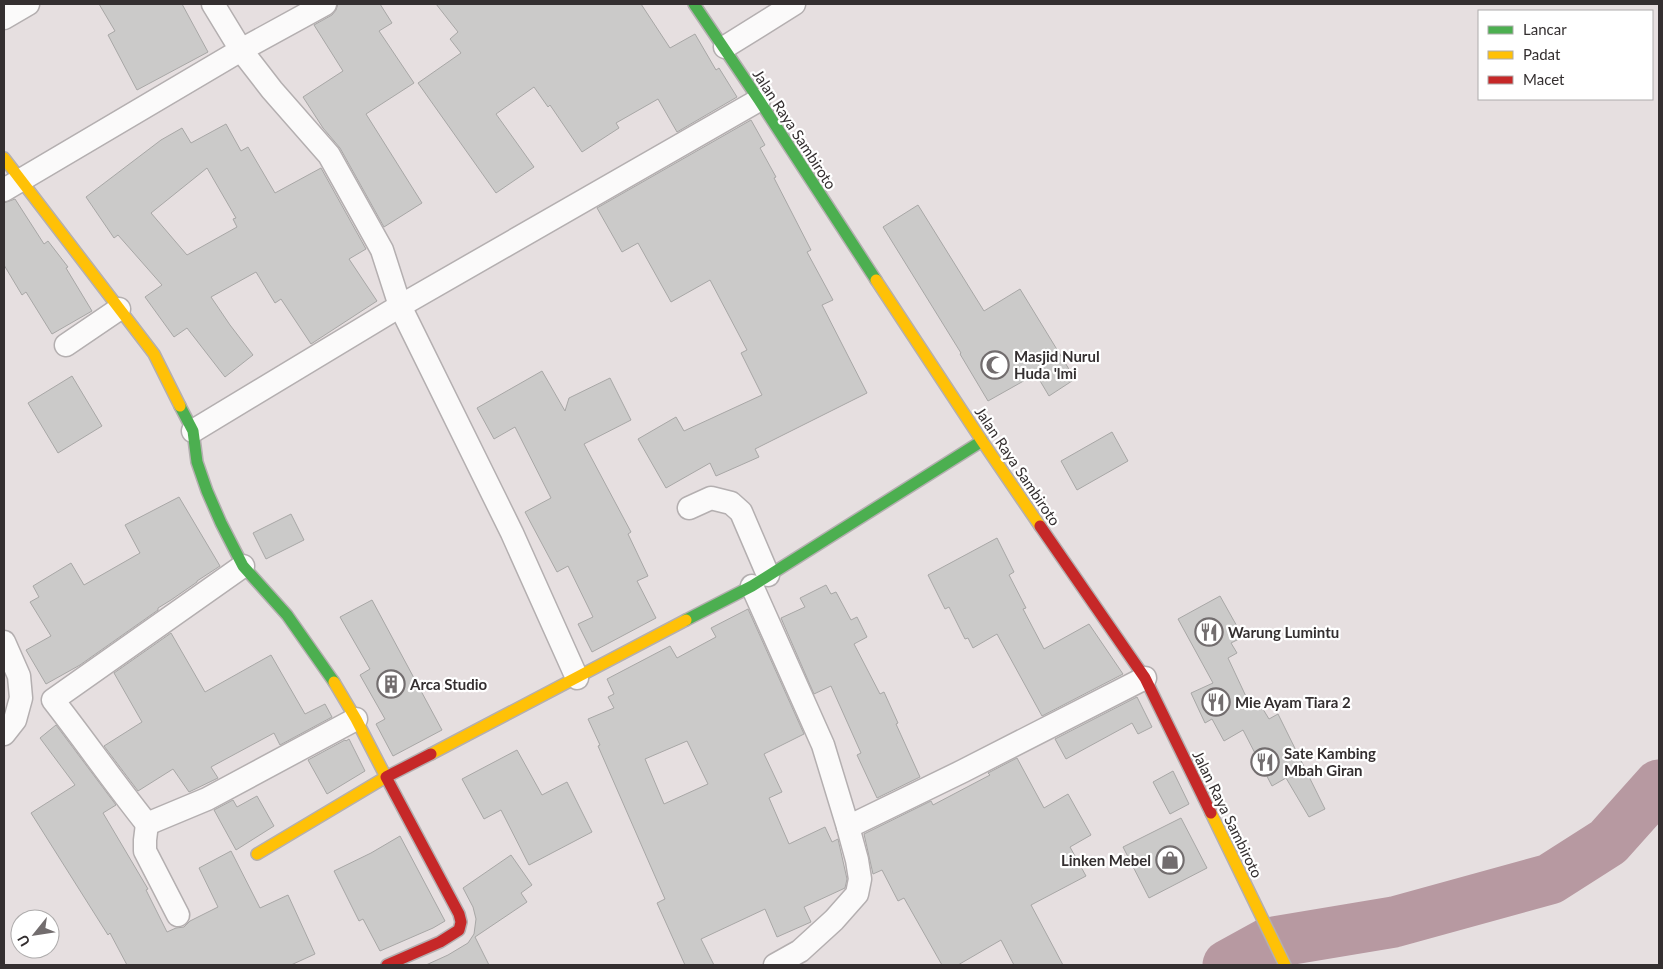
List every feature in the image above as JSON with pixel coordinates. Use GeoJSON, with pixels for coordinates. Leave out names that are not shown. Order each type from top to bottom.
{"type":"FeatureCollection","features":[{"type":"Feature","properties":{"kind":"street"},"geometry":{"type":"LineString","coordinates":[[4,18],[28,4]]}},
{"type":"Feature","properties":{"kind":"street"},"geometry":{"type":"LineString","coordinates":[[212,4],[241,50],[272,90],[328,155],[382,250],[400,306],[512,533],[577,678]]}},
{"type":"Feature","properties":{"kind":"street"},"geometry":{"type":"LineString","coordinates":[[12,185],[241,50],[324,4]]}},
{"type":"Feature","properties":{"kind":"street","name":"Jalan Raya Sambiroto"},"geometry":{"type":"LineString","coordinates":[[694,4],[725,47],[905,326],[1145,678],[1284,965]]}},
{"type":"Feature","properties":{"kind":"street"},"geometry":{"type":"LineString","coordinates":[[725,47],[794,4]]}},
{"type":"Feature","properties":{"kind":"street"},"geometry":{"type":"LineString","coordinates":[[193,431],[400,306],[759,100]]}},
{"type":"Feature","properties":{"kind":"street"},"geometry":{"type":"LineString","coordinates":[[4,158],[12,185],[119,309],[154,354],[193,431],[197,462],[207,491],[243,566],[287,615],[337,687],[356,719],[459,914],[462,922],[459,930],[440,942],[387,965]]}},
{"type":"Feature","properties":{"kind":"street"},"geometry":{"type":"LineString","coordinates":[[66,345],[119,309]]}},
{"type":"Feature","properties":{"kind":"street"},"geometry":{"type":"LineString","coordinates":[[257,854],[386,777],[760,580],[982,441]]}},
{"type":"Feature","properties":{"kind":"street"},"geometry":{"type":"LineString","coordinates":[[689,508],[711,498],[731,503],[740,512],[760,580],[823,745],[848,827],[860,879],[857,894],[834,920],[800,950],[775,965]]}},
{"type":"Feature","properties":{"kind":"street"},"geometry":{"type":"LineString","coordinates":[[18,710],[53,700],[243,566]]}},
{"type":"Feature","properties":{"kind":"street"},"geometry":{"type":"LineString","coordinates":[[4,642],[19,676],[21,698],[15,720],[4,734]]}},
{"type":"Feature","properties":{"kind":"street"},"geometry":{"type":"LineString","coordinates":[[848,827],[963,771],[1145,678]]}},
{"type":"Feature","properties":{"kind":"street"},"geometry":{"type":"LineString","coordinates":[[53,700],[147,824],[145,851],[178,915]]}},
{"type":"Feature","properties":{"kind":"street"},"geometry":{"type":"LineString","coordinates":[[147,824],[207,799],[356,719]]}},
{"type":"Feature","properties":{"kind":"building"},"geometry":{"type":"Polygon","coordinates":[[[99,4],[182,4],[208,52],[137,90],[108,35],[115,31],[99,4]]]}},
{"type":"Feature","properties":{"kind":"building"},"geometry":{"type":"Polygon","coordinates":[[[338,4],[380,4],[392,23],[379,31],[414,83],[366,114],[422,203],[384,227],[340,148],[323,128],[303,97],[343,71],[314,25],[332,15],[338,4]]]}},
{"type":"Feature","properties":{"kind":"building"},"geometry":{"type":"Polygon","coordinates":[[[436,4],[641,4],[670,48],[695,34],[716,70],[719,68],[737,97],[677,132],[658,99],[616,123],[619,128],[582,152],[550,105],[548,107],[534,87],[496,114],[534,167],[496,193],[418,83],[461,53],[450,39],[458,32],[436,4]]]}},
{"type":"Feature","properties":{"kind":"building"},"geometry":{"type":"Polygon","coordinates":[[[751,120],[765,145],[760,148],[811,250],[807,252],[833,300],[822,305],[867,393],[755,449],[759,457],[716,476],[710,463],[666,488],[638,439],[676,417],[684,431],[762,395],[741,353],[747,350],[710,280],[671,302],[638,243],[622,252],[597,208],[751,120]]]}},
{"type":"Feature","properties":{"kind":"building"},"geometry":{"type":"Polygon","coordinates":[[[226,124],[241,151],[248,147],[275,193],[321,168],[366,249],[349,259],[377,301],[311,344],[281,299],[275,303],[256,272],[211,297],[253,355],[225,377],[187,328],[174,337],[145,297],[162,285],[118,235],[114,238],[86,197],[161,140],[182,128],[191,143],[226,124]],[[207,168],[151,213],[187,255],[237,227],[233,219],[236,218],[207,168]]]}},
{"type":"Feature","properties":{"kind":"building"},"geometry":{"type":"Polygon","coordinates":[[[15,199],[44,244],[48,241],[68,267],[66,268],[92,311],[52,334],[26,292],[22,295],[4,265],[4,203],[15,199]]]}},
{"type":"Feature","properties":{"kind":"building"},"geometry":{"type":"Polygon","coordinates":[[[918,205],[984,311],[1020,289],[1075,379],[1049,396],[1036,374],[988,401],[961,353],[883,227],[918,205]]]}},
{"type":"Feature","properties":{"kind":"building"},"geometry":{"type":"Polygon","coordinates":[[[542,371],[565,411],[569,398],[610,378],[631,420],[584,444],[631,532],[628,534],[648,576],[637,581],[656,618],[592,652],[578,624],[593,617],[568,566],[557,572],[525,512],[551,498],[515,427],[494,439],[477,408],[542,371]]]}},
{"type":"Feature","properties":{"kind":"building"},"geometry":{"type":"Polygon","coordinates":[[[72,376],[102,426],[58,453],[28,403],[72,376]]]}},
{"type":"Feature","properties":{"kind":"building"},"geometry":{"type":"Polygon","coordinates":[[[1112,432],[1128,461],[1077,490],[1061,461],[1112,432]]]}},
{"type":"Feature","properties":{"kind":"building"},"geometry":{"type":"Polygon","coordinates":[[[179,497],[220,566],[158,608],[158,610],[80,665],[46,684],[26,650],[51,636],[30,602],[39,597],[33,586],[71,563],[84,585],[140,553],[125,525],[179,497]]]}},
{"type":"Feature","properties":{"kind":"building"},"geometry":{"type":"Polygon","coordinates":[[[291,514],[304,540],[266,559],[253,533],[291,514]]]}},
{"type":"Feature","properties":{"kind":"building"},"geometry":{"type":"Polygon","coordinates":[[[997,538],[1014,572],[1009,575],[1026,608],[1023,609],[1044,649],[1089,624],[1123,674],[1042,716],[997,634],[973,648],[968,638],[965,639],[949,607],[945,609],[928,575],[997,538]]]}},
{"type":"Feature","properties":{"kind":"building"},"geometry":{"type":"Polygon","coordinates":[[[826,585],[831,594],[836,592],[851,620],[857,617],[867,637],[854,644],[880,694],[884,692],[920,777],[877,798],[857,755],[861,753],[831,686],[814,694],[781,618],[805,607],[800,598],[826,585]]]}},
{"type":"Feature","properties":{"kind":"building"},"geometry":{"type":"Polygon","coordinates":[[[1220,596],[1243,637],[1231,643],[1237,653],[1228,658],[1250,705],[1258,701],[1269,719],[1278,714],[1325,809],[1309,817],[1286,778],[1272,786],[1243,730],[1224,741],[1212,719],[1205,723],[1191,693],[1213,683],[1178,619],[1220,596]]]}},
{"type":"Feature","properties":{"kind":"building"},"geometry":{"type":"Polygon","coordinates":[[[372,600],[442,730],[393,756],[376,724],[385,719],[360,675],[370,669],[340,617],[372,600]]]}},
{"type":"Feature","properties":{"kind":"building"},"geometry":{"type":"Polygon","coordinates":[[[748,609],[804,734],[764,754],[782,792],[769,798],[789,844],[825,827],[832,842],[838,839],[847,879],[845,888],[804,907],[811,922],[777,937],[765,909],[701,939],[714,965],[685,965],[657,903],[665,899],[588,719],[614,708],[608,697],[614,694],[607,679],[670,646],[677,658],[716,637],[711,628],[748,609]],[[687,741],[645,759],[664,804],[708,784],[687,741]]]}},
{"type":"Feature","properties":{"kind":"building"},"geometry":{"type":"Polygon","coordinates":[[[171,633],[205,692],[271,655],[305,714],[325,704],[332,717],[280,745],[274,733],[211,767],[218,778],[189,792],[173,769],[138,791],[104,746],[142,722],[114,673],[171,633]]]}},
{"type":"Feature","properties":{"kind":"building"},"geometry":{"type":"Polygon","coordinates":[[[1137,697],[1152,727],[1138,734],[1132,723],[1066,759],[1055,739],[1137,697]]]}},
{"type":"Feature","properties":{"kind":"building"},"geometry":{"type":"Polygon","coordinates":[[[56,725],[116,805],[103,813],[148,889],[146,890],[167,932],[184,927],[190,921],[218,907],[199,868],[231,851],[260,908],[288,895],[315,954],[291,965],[127,965],[110,933],[108,935],[31,813],[75,785],[40,738],[56,725]]]}},
{"type":"Feature","properties":{"kind":"building"},"geometry":{"type":"Polygon","coordinates":[[[349,739],[365,771],[327,794],[308,760],[349,739]]]}},
{"type":"Feature","properties":{"kind":"building"},"geometry":{"type":"Polygon","coordinates":[[[517,750],[542,795],[567,782],[592,832],[529,865],[501,810],[484,819],[462,779],[517,750]]]}},
{"type":"Feature","properties":{"kind":"building"},"geometry":{"type":"Polygon","coordinates":[[[1017,758],[1044,808],[1068,794],[1091,835],[1070,847],[1086,876],[1031,905],[1063,965],[1014,965],[1001,940],[958,965],[942,965],[904,898],[898,901],[882,870],[873,874],[864,834],[931,801],[933,805],[990,775],[988,773],[1017,758]]]}},
{"type":"Feature","properties":{"kind":"building"},"geometry":{"type":"Polygon","coordinates":[[[1173,771],[1189,804],[1170,814],[1153,782],[1173,771]]]}},
{"type":"Feature","properties":{"kind":"building"},"geometry":{"type":"Polygon","coordinates":[[[257,796],[274,826],[236,850],[214,810],[233,800],[237,807],[257,796]]]}},
{"type":"Feature","properties":{"kind":"building"},"geometry":{"type":"Polygon","coordinates":[[[1181,818],[1207,868],[1149,898],[1123,847],[1181,818]]]}},
{"type":"Feature","properties":{"kind":"building"},"geometry":{"type":"Polygon","coordinates":[[[400,836],[445,921],[380,951],[363,919],[359,921],[334,871],[400,836]]]}},
{"type":"Feature","properties":{"kind":"building"},"geometry":{"type":"Polygon","coordinates":[[[511,855],[532,885],[521,893],[527,902],[475,937],[489,965],[426,965],[468,943],[474,934],[476,919],[473,907],[463,888],[511,855]]]}},
{"type":"Feature","properties":{"kind":"waterway"},"geometry":{"type":"LineString","coordinates":[[1228,965],[1268,943],[1394,922],[1550,879],[1608,842],[1659,785]]}},
{"type":"Feature","properties":{"kind":"traffic: fast"},"geometry":{"type":"LineString","coordinates":[[694,4],[876,280]]}},
{"type":"Feature","properties":{"kind":"traffic: fast"},"geometry":{"type":"LineString","coordinates":[[180,406],[193,431],[197,462],[207,491],[243,566],[287,615],[334,682]]}},
{"type":"Feature","properties":{"kind":"traffic: fast"},"geometry":{"type":"LineString","coordinates":[[686,620],[752,586],[982,441]]}},
{"type":"Feature","properties":{"kind":"traffic: slow"},"geometry":{"type":"LineString","coordinates":[[4,158],[154,354],[180,406]]}},
{"type":"Feature","properties":{"kind":"traffic: slow"},"geometry":{"type":"LineString","coordinates":[[876,280],[1040,526]]}},
{"type":"Feature","properties":{"kind":"traffic: slow"},"geometry":{"type":"LineString","coordinates":[[431,754],[686,620]]}},
{"type":"Feature","properties":{"kind":"traffic: slow"},"geometry":{"type":"LineString","coordinates":[[257,854],[386,777],[356,719],[334,682]]}},
{"type":"Feature","properties":{"kind":"traffic: slow"},"geometry":{"type":"LineString","coordinates":[[1211,813],[1285,965]]}},
{"type":"Feature","properties":{"kind":"traffic: jam"},"geometry":{"type":"LineString","coordinates":[[1040,526],[1145,678],[1211,813]]}},
{"type":"Feature","properties":{"kind":"traffic: jam"},"geometry":{"type":"LineString","coordinates":[[387,965],[440,942],[459,930],[461,922],[459,914],[386,777],[431,754]]}},
{"type":"Feature","properties":{"kind":"place","name":"Masjid Nurul Huda 'lmi"},"geometry":{"type":"Point","coordinates":[995,365]}},
{"type":"Feature","properties":{"kind":"place","name":"Warung Lumintu"},"geometry":{"type":"Point","coordinates":[1209,632]}},
{"type":"Feature","properties":{"kind":"place","name":"Arca Studio"},"geometry":{"type":"Point","coordinates":[391,684]}},
{"type":"Feature","properties":{"kind":"place","name":"Mie Ayam Tiara 2"},"geometry":{"type":"Point","coordinates":[1216,702]}},
{"type":"Feature","properties":{"kind":"place","name":"Sate Kambing Mbah Giran"},"geometry":{"type":"Point","coordinates":[1265,762]}},
{"type":"Feature","properties":{"kind":"place","name":"Linken Mebel"},"geometry":{"type":"Point","coordinates":[1170,860]}}]}
